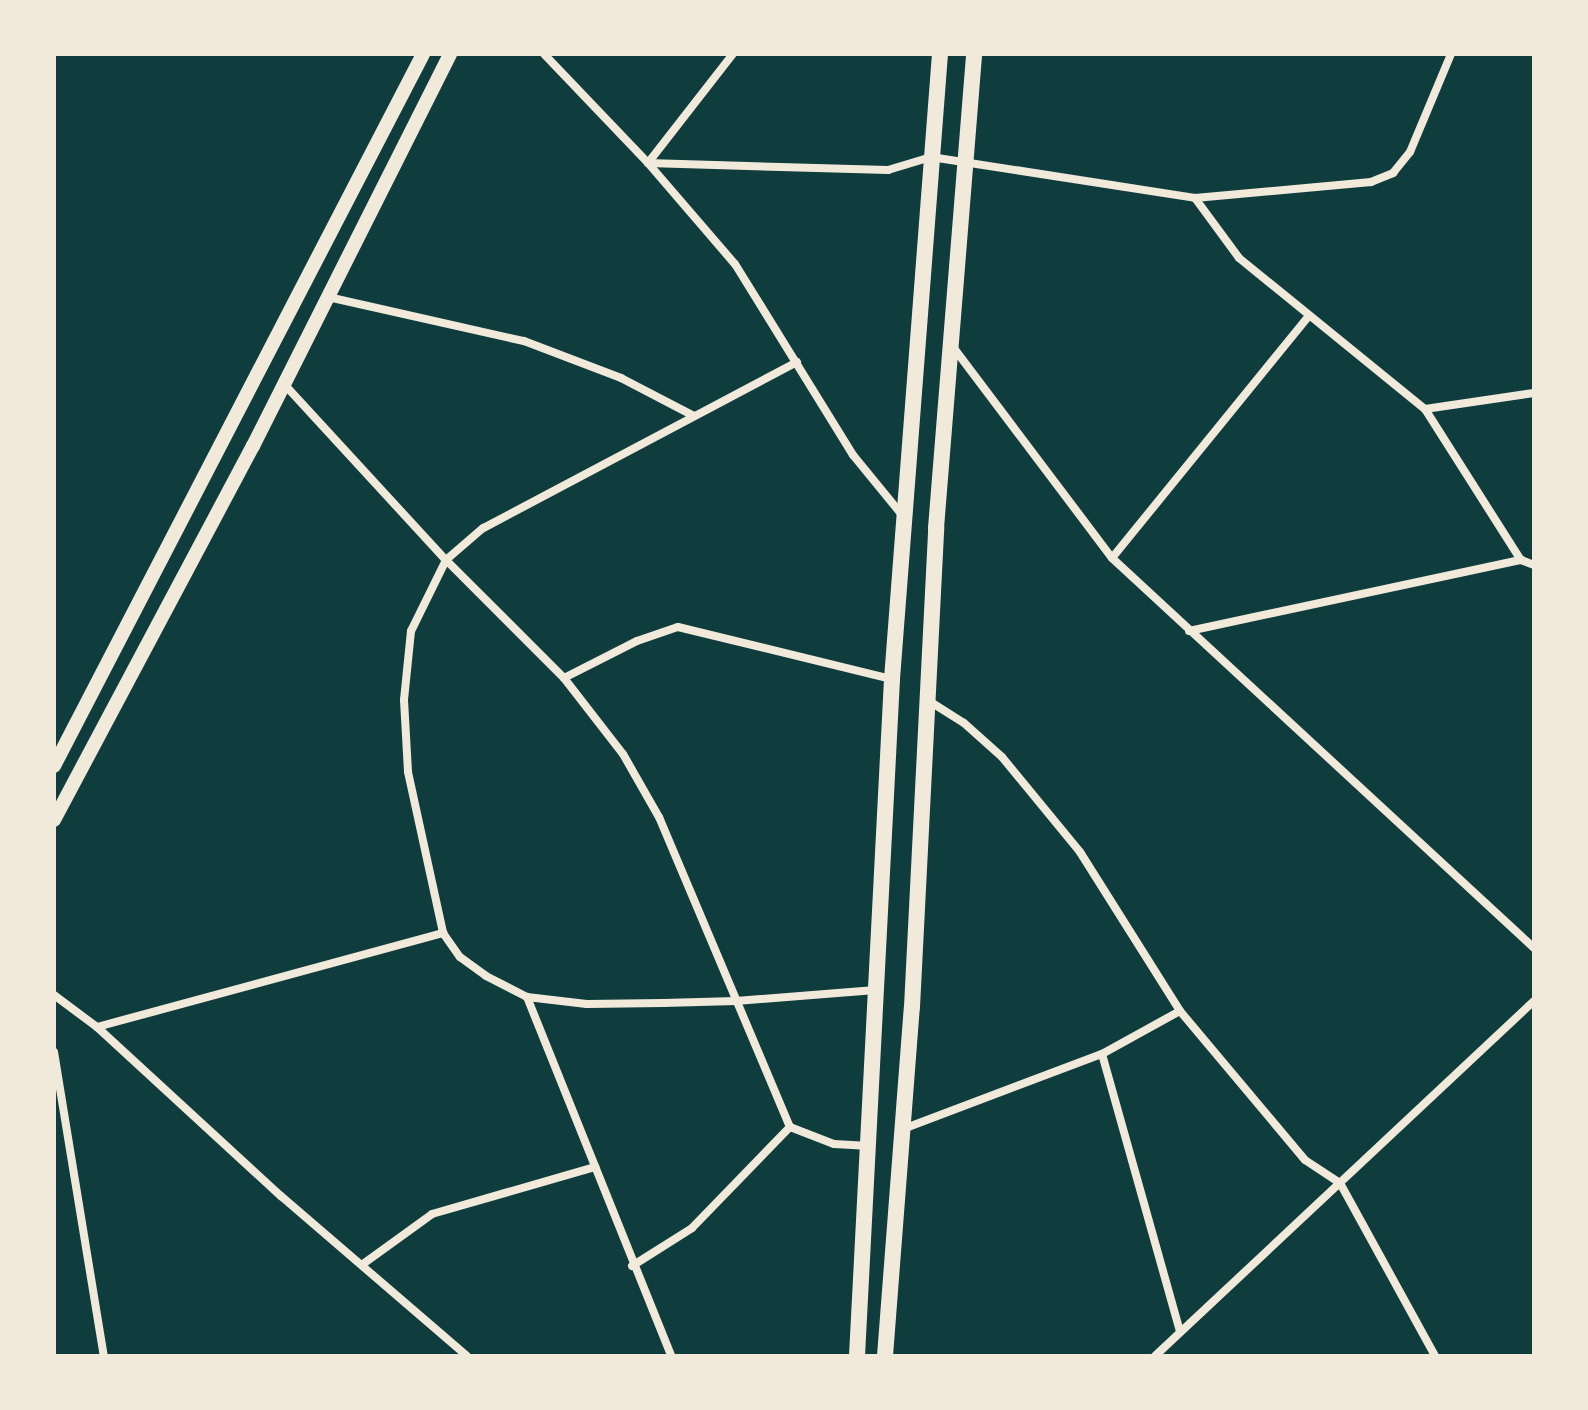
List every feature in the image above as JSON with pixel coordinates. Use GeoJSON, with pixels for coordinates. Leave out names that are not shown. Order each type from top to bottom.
{"type":"FeatureCollection","features":[{"type":"Feature","properties":{"kind":"main road"},"geometry":{"type":"LineString","coordinates":[[857,1356],[871,1146],[892,679],[940,54]]}},
{"type":"Feature","properties":{"kind":"main road"},"geometry":{"type":"LineString","coordinates":[[885,1356],[912,1007],[925,698],[974,54]]}},
{"type":"Feature","properties":{"kind":"street"},"geometry":{"type":"LineString","coordinates":[[54,766],[423,54]]}},
{"type":"Feature","properties":{"kind":"street"},"geometry":{"type":"LineString","coordinates":[[54,820],[284,384],[450,54]]}},
{"type":"Feature","properties":{"kind":"street"},"geometry":{"type":"LineString","coordinates":[[544,54],[648,163],[735,264],[853,455],[906,519]]}},
{"type":"Feature","properties":{"kind":"street"},"geometry":{"type":"LineString","coordinates":[[648,163],[733,54]]}},
{"type":"Feature","properties":{"kind":"street"},"geometry":{"type":"LineString","coordinates":[[648,163],[888,170],[931,157],[1195,198],[1371,182],[1393,173],[1410,152],[1451,54]]}},
{"type":"Feature","properties":{"kind":"street"},"geometry":{"type":"LineString","coordinates":[[1195,198],[1239,258],[1425,409],[1521,560]]}},
{"type":"Feature","properties":{"kind":"street"},"geometry":{"type":"LineString","coordinates":[[328,297],[524,341],[621,378],[694,416]]}},
{"type":"Feature","properties":{"kind":"street"},"geometry":{"type":"LineString","coordinates":[[1112,558],[1308,317]]}},
{"type":"Feature","properties":{"kind":"street"},"geometry":{"type":"LineString","coordinates":[[950,342],[1112,558],[1534,948]]}},
{"type":"Feature","properties":{"kind":"street"},"geometry":{"type":"LineString","coordinates":[[797,362],[483,528],[446,560],[411,631],[404,700],[408,772],[443,933],[460,957],[486,976],[527,997],[587,1004],[736,1001],[878,990]]}},
{"type":"Feature","properties":{"kind":"street"},"geometry":{"type":"LineString","coordinates":[[284,384],[446,560],[564,678],[643,784],[790,1127],[834,1144],[871,1146]]}},
{"type":"Feature","properties":{"kind":"street"},"geometry":{"type":"LineString","coordinates":[[1425,409],[1534,393]]}},
{"type":"Feature","properties":{"kind":"street"},"geometry":{"type":"LineString","coordinates":[[1189,631],[1521,560],[1534,565]]}},
{"type":"Feature","properties":{"kind":"street"},"geometry":{"type":"LineString","coordinates":[[564,678],[637,641],[678,627],[892,679]]}},
{"type":"Feature","properties":{"kind":"street"},"geometry":{"type":"LineString","coordinates":[[925,698],[964,723],[1002,757],[1080,852],[1180,1011],[1305,1160],[1340,1183],[1435,1356]]}},
{"type":"Feature","properties":{"kind":"street"},"geometry":{"type":"LineString","coordinates":[[97,1027],[443,933]]}},
{"type":"Feature","properties":{"kind":"street"},"geometry":{"type":"LineString","coordinates":[[54,995],[97,1027],[281,1196],[363,1264],[463,1355]]}},
{"type":"Feature","properties":{"kind":"street"},"geometry":{"type":"LineString","coordinates":[[527,997],[632,1266],[671,1356]]}},
{"type":"Feature","properties":{"kind":"street"},"geometry":{"type":"LineString","coordinates":[[1155,1356],[1534,1001]]}},
{"type":"Feature","properties":{"kind":"street"},"geometry":{"type":"LineString","coordinates":[[903,1129],[1102,1054],[1180,1011]]}},
{"type":"Feature","properties":{"kind":"street"},"geometry":{"type":"LineString","coordinates":[[54,1052],[104,1356]]}},
{"type":"Feature","properties":{"kind":"street"},"geometry":{"type":"LineString","coordinates":[[1102,1054],[1180,1331]]}},
{"type":"Feature","properties":{"kind":"street"},"geometry":{"type":"LineString","coordinates":[[632,1266],[692,1228],[790,1127]]}},
{"type":"Feature","properties":{"kind":"street"},"geometry":{"type":"LineString","coordinates":[[363,1264],[417,1223],[453,1205],[595,1167]]}}]}
